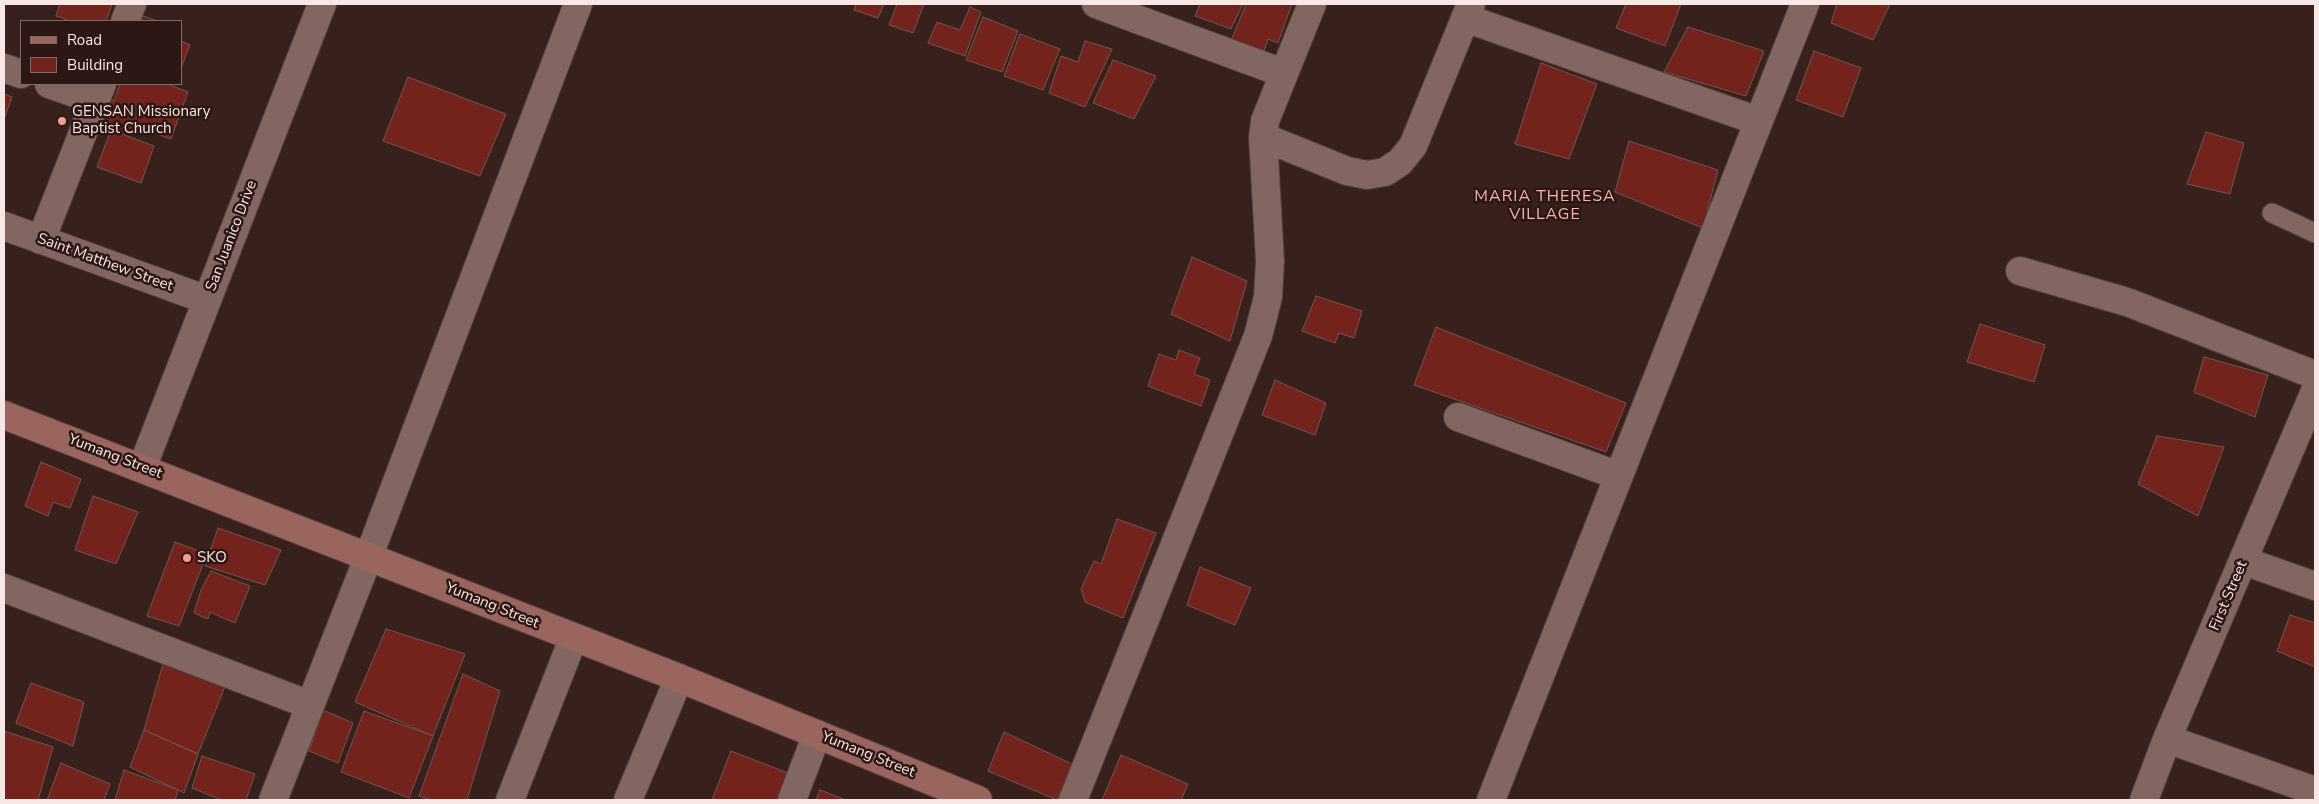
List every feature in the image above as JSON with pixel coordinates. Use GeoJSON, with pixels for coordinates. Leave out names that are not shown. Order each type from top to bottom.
{"type":"FeatureCollection","features":[{"type":"Feature","properties":{"kind":"main road","name":"Yumang Street"},"geometry":{"type":"LineString","coordinates":[[4,415],[574,639],[679,678],[817,734],[947,794],[978,800]]}},
{"type":"Feature","properties":{"kind":"street"},"geometry":{"type":"LineString","coordinates":[[125,20],[132,4]]}},
{"type":"Feature","properties":{"kind":"street","name":"San Juanico Drive"},"geometry":{"type":"LineString","coordinates":[[142,468],[322,4]]}},
{"type":"Feature","properties":{"kind":"street"},"geometry":{"type":"LineString","coordinates":[[273,800],[368,558],[578,4]]}},
{"type":"Feature","properties":{"kind":"street"},"geometry":{"type":"LineString","coordinates":[[1096,4],[1283,73]]}},
{"type":"Feature","properties":{"kind":"street"},"geometry":{"type":"LineString","coordinates":[[1073,800],[1258,336],[1268,297],[1270,260],[1263,137],[1265,121],[1312,4]]}},
{"type":"Feature","properties":{"kind":"street"},"geometry":{"type":"LineString","coordinates":[[1491,800],[1803,4]]}},
{"type":"Feature","properties":{"kind":"street"},"geometry":{"type":"LineString","coordinates":[[1263,137],[1347,171],[1367,175],[1385,172],[1400,162],[1413,146],[1468,11],[1758,121]]}},
{"type":"Feature","properties":{"kind":"street"},"geometry":{"type":"LineString","coordinates":[[4,68],[20,74]]}},
{"type":"Feature","properties":{"kind":"street"},"geometry":{"type":"LineString","coordinates":[[41,240],[98,92],[55,85]]}},
{"type":"Feature","properties":{"kind":"street","name":"Saint Matthew Street"},"geometry":{"type":"LineString","coordinates":[[4,226],[207,300]]}},
{"type":"Feature","properties":{"kind":"street"},"geometry":{"type":"LineString","coordinates":[[2020,271],[2127,302],[2315,375]]}},
{"type":"Feature","properties":{"kind":"street","name":"First Street"},"geometry":{"type":"LineString","coordinates":[[2144,800],[2167,739],[2315,391]]}},
{"type":"Feature","properties":{"kind":"street"},"geometry":{"type":"LineString","coordinates":[[1458,417],[1619,476]]}},
{"type":"Feature","properties":{"kind":"street"},"geometry":{"type":"LineString","coordinates":[[2244,561],[2315,586]]}},
{"type":"Feature","properties":{"kind":"street"},"geometry":{"type":"LineString","coordinates":[[4,588],[310,705]]}},
{"type":"Feature","properties":{"kind":"street"},"geometry":{"type":"LineString","coordinates":[[510,800],[574,639]]}},
{"type":"Feature","properties":{"kind":"street"},"geometry":{"type":"LineString","coordinates":[[628,800],[679,678]]}},
{"type":"Feature","properties":{"kind":"street"},"geometry":{"type":"LineString","coordinates":[[792,800],[817,734]]}},
{"type":"Feature","properties":{"kind":"street"},"geometry":{"type":"LineString","coordinates":[[2167,739],[2315,791]]}},
{"type":"Feature","properties":{"kind":"lane"},"geometry":{"type":"LineString","coordinates":[[2272,213],[2315,233]]}},
{"type":"Feature","properties":{"kind":"building"},"geometry":{"type":"Polygon","coordinates":[[[60,4],[112,4],[106,20],[67,20],[56,16],[60,4]]]}},
{"type":"Feature","properties":{"kind":"building"},"geometry":{"type":"Polygon","coordinates":[[[856,4],[884,4],[878,18],[854,10],[856,4]]]}},
{"type":"Feature","properties":{"kind":"building"},"geometry":{"type":"Polygon","coordinates":[[[897,4],[924,4],[913,33],[889,25],[897,4]]]}},
{"type":"Feature","properties":{"kind":"building"},"geometry":{"type":"Polygon","coordinates":[[[1200,4],[1243,4],[1231,29],[1195,16],[1200,4]]]}},
{"type":"Feature","properties":{"kind":"building"},"geometry":{"type":"Polygon","coordinates":[[[1246,4],[1292,4],[1278,43],[1268,39],[1263,54],[1231,41],[1246,4]]]}},
{"type":"Feature","properties":{"kind":"building"},"geometry":{"type":"Polygon","coordinates":[[[1626,4],[1681,4],[1665,46],[1616,28],[1626,4]]]}},
{"type":"Feature","properties":{"kind":"building"},"geometry":{"type":"Polygon","coordinates":[[[1837,4],[1890,4],[1873,40],[1831,23],[1837,4]]]}},
{"type":"Feature","properties":{"kind":"building"},"geometry":{"type":"Polygon","coordinates":[[[970,7],[981,12],[965,56],[928,43],[937,22],[960,30],[970,7]]]}},
{"type":"Feature","properties":{"kind":"building"},"geometry":{"type":"Polygon","coordinates":[[[140,15],[155,20],[138,20],[140,15]]]}},
{"type":"Feature","properties":{"kind":"building"},"geometry":{"type":"Polygon","coordinates":[[[983,17],[1018,31],[1002,72],[966,60],[983,17]]]}},
{"type":"Feature","properties":{"kind":"building"},"geometry":{"type":"Polygon","coordinates":[[[1688,27],[1764,51],[1746,96],[1664,72],[1688,27]]]}},
{"type":"Feature","properties":{"kind":"building"},"geometry":{"type":"Polygon","coordinates":[[[1020,34],[1060,49],[1043,90],[1004,76],[1020,34]]]}},
{"type":"Feature","properties":{"kind":"building"},"geometry":{"type":"Polygon","coordinates":[[[182,41],[190,45],[182,65],[182,41]]]}},
{"type":"Feature","properties":{"kind":"building"},"geometry":{"type":"Polygon","coordinates":[[[1085,41],[1112,49],[1085,107],[1049,93],[1061,56],[1078,62],[1085,41]]]}},
{"type":"Feature","properties":{"kind":"building"},"geometry":{"type":"Polygon","coordinates":[[[1814,51],[1861,68],[1843,117],[1796,100],[1814,51]]]}},
{"type":"Feature","properties":{"kind":"building"},"geometry":{"type":"Polygon","coordinates":[[[1113,60],[1156,76],[1134,119],[1093,103],[1113,60]]]}},
{"type":"Feature","properties":{"kind":"building"},"geometry":{"type":"Polygon","coordinates":[[[1541,63],[1597,84],[1569,159],[1515,144],[1541,63]]]}},
{"type":"Feature","properties":{"kind":"building"},"geometry":{"type":"Polygon","coordinates":[[[408,77],[506,114],[480,176],[383,141],[408,77]]]}},
{"type":"Feature","properties":{"kind":"building"},"geometry":{"type":"Polygon","coordinates":[[[120,85],[170,85],[188,92],[171,139],[136,126],[132,135],[98,122],[107,98],[114,101],[120,85]]]}},
{"type":"Feature","properties":{"kind":"building"},"geometry":{"type":"Polygon","coordinates":[[[4,94],[12,97],[4,119],[4,94]]]}},
{"type":"Feature","properties":{"kind":"building"},"geometry":{"type":"Polygon","coordinates":[[[111,130],[154,146],[141,183],[97,167],[111,130]]]}},
{"type":"Feature","properties":{"kind":"building"},"geometry":{"type":"Polygon","coordinates":[[[2206,132],[2244,143],[2230,194],[2187,184],[2206,132]]]}},
{"type":"Feature","properties":{"kind":"building"},"geometry":{"type":"Polygon","coordinates":[[[1629,141],[1718,170],[1703,228],[1615,192],[1629,141]]]}},
{"type":"Feature","properties":{"kind":"building"},"geometry":{"type":"Polygon","coordinates":[[[1192,257],[1247,281],[1230,341],[1171,314],[1192,257]]]}},
{"type":"Feature","properties":{"kind":"building"},"geometry":{"type":"Polygon","coordinates":[[[1316,296],[1362,311],[1354,338],[1339,333],[1335,343],[1302,331],[1316,296]]]}},
{"type":"Feature","properties":{"kind":"building"},"geometry":{"type":"Polygon","coordinates":[[[1980,324],[2045,345],[2034,382],[1967,362],[1980,324]]]}},
{"type":"Feature","properties":{"kind":"building"},"geometry":{"type":"Polygon","coordinates":[[[1436,327],[1626,403],[1606,452],[1414,385],[1436,327]]]}},
{"type":"Feature","properties":{"kind":"building"},"geometry":{"type":"Polygon","coordinates":[[[1179,350],[1200,358],[1194,374],[1210,380],[1201,406],[1148,386],[1159,354],[1176,360],[1179,350]]]}},
{"type":"Feature","properties":{"kind":"building"},"geometry":{"type":"Polygon","coordinates":[[[2204,357],[2268,375],[2255,417],[2194,392],[2204,357]]]}},
{"type":"Feature","properties":{"kind":"building"},"geometry":{"type":"Polygon","coordinates":[[[1275,380],[1326,403],[1315,435],[1262,415],[1275,380]]]}},
{"type":"Feature","properties":{"kind":"building"},"geometry":{"type":"Polygon","coordinates":[[[2157,436],[2224,447],[2198,516],[2138,484],[2157,436]]]}},
{"type":"Feature","properties":{"kind":"building"},"geometry":{"type":"Polygon","coordinates":[[[41,462],[81,479],[70,508],[53,502],[48,516],[25,506],[41,462]]]}},
{"type":"Feature","properties":{"kind":"building"},"geometry":{"type":"Polygon","coordinates":[[[93,496],[138,512],[116,564],[75,550],[93,496]]]}},
{"type":"Feature","properties":{"kind":"building"},"geometry":{"type":"Polygon","coordinates":[[[1117,519],[1156,533],[1123,618],[1085,602],[1081,589],[1094,561],[1101,564],[1117,519]]]}},
{"type":"Feature","properties":{"kind":"building"},"geometry":{"type":"Polygon","coordinates":[[[218,528],[281,550],[265,585],[205,566],[218,528]]]}},
{"type":"Feature","properties":{"kind":"building"},"geometry":{"type":"Polygon","coordinates":[[[175,542],[207,554],[179,626],[147,616],[175,542]]]}},
{"type":"Feature","properties":{"kind":"building"},"geometry":{"type":"Polygon","coordinates":[[[1200,567],[1251,588],[1235,625],[1187,605],[1200,567]]]}},
{"type":"Feature","properties":{"kind":"building"},"geometry":{"type":"Polygon","coordinates":[[[211,571],[250,586],[235,623],[210,612],[208,619],[194,613],[201,590],[211,571]]]}},
{"type":"Feature","properties":{"kind":"building"},"geometry":{"type":"Polygon","coordinates":[[[2290,615],[2315,623],[2315,667],[2277,651],[2290,615]]]}},
{"type":"Feature","properties":{"kind":"building"},"geometry":{"type":"Polygon","coordinates":[[[386,629],[465,654],[433,736],[355,702],[386,629]]]}},
{"type":"Feature","properties":{"kind":"building"},"geometry":{"type":"Polygon","coordinates":[[[163,664],[226,684],[198,754],[144,730],[163,664]]]}},
{"type":"Feature","properties":{"kind":"building"},"geometry":{"type":"Polygon","coordinates":[[[463,674],[500,691],[467,800],[431,800],[419,796],[463,674]]]}},
{"type":"Feature","properties":{"kind":"building"},"geometry":{"type":"Polygon","coordinates":[[[31,683],[84,702],[73,746],[16,723],[31,683]]]}},
{"type":"Feature","properties":{"kind":"building"},"geometry":{"type":"Polygon","coordinates":[[[323,710],[353,723],[338,763],[309,751],[323,710]]]}},
{"type":"Feature","properties":{"kind":"building"},"geometry":{"type":"Polygon","coordinates":[[[364,711],[433,736],[409,798],[341,772],[364,711]]]}},
{"type":"Feature","properties":{"kind":"building"},"geometry":{"type":"Polygon","coordinates":[[[144,730],[198,754],[184,793],[130,767],[144,730]]]}},
{"type":"Feature","properties":{"kind":"building"},"geometry":{"type":"Polygon","coordinates":[[[4,731],[53,747],[38,800],[4,800],[4,731]]]}},
{"type":"Feature","properties":{"kind":"building"},"geometry":{"type":"Polygon","coordinates":[[[1004,732],[1072,764],[1057,800],[988,771],[1004,732]]]}},
{"type":"Feature","properties":{"kind":"building"},"geometry":{"type":"Polygon","coordinates":[[[731,751],[788,773],[778,800],[712,800],[731,751]]]}},
{"type":"Feature","properties":{"kind":"building"},"geometry":{"type":"Polygon","coordinates":[[[1121,755],[1188,784],[1181,800],[1102,800],[1121,755]]]}},
{"type":"Feature","properties":{"kind":"building"},"geometry":{"type":"Polygon","coordinates":[[[202,756],[255,774],[246,800],[221,800],[192,788],[202,756]]]}},
{"type":"Feature","properties":{"kind":"building"},"geometry":{"type":"Polygon","coordinates":[[[61,763],[110,784],[104,800],[47,800],[61,763]]]}},
{"type":"Feature","properties":{"kind":"building"},"geometry":{"type":"Polygon","coordinates":[[[124,770],[178,790],[175,800],[115,800],[124,770]]]}},
{"type":"Feature","properties":{"kind":"building"},"geometry":{"type":"Polygon","coordinates":[[[820,790],[846,800],[816,800],[820,790]]]}},
{"type":"Feature","properties":{"kind":"place","name":"GENSAN Missionary Baptist Church"},"geometry":{"type":"Point","coordinates":[62,121]}},
{"type":"Feature","properties":{"kind":"place","name":"SKO"},"geometry":{"type":"Point","coordinates":[187,558]}},
{"type":"Feature","properties":{"kind":"district","name":"MARIA THERESA VILLAGE"},"geometry":{"type":"Point","coordinates":[1545,206]}}]}
